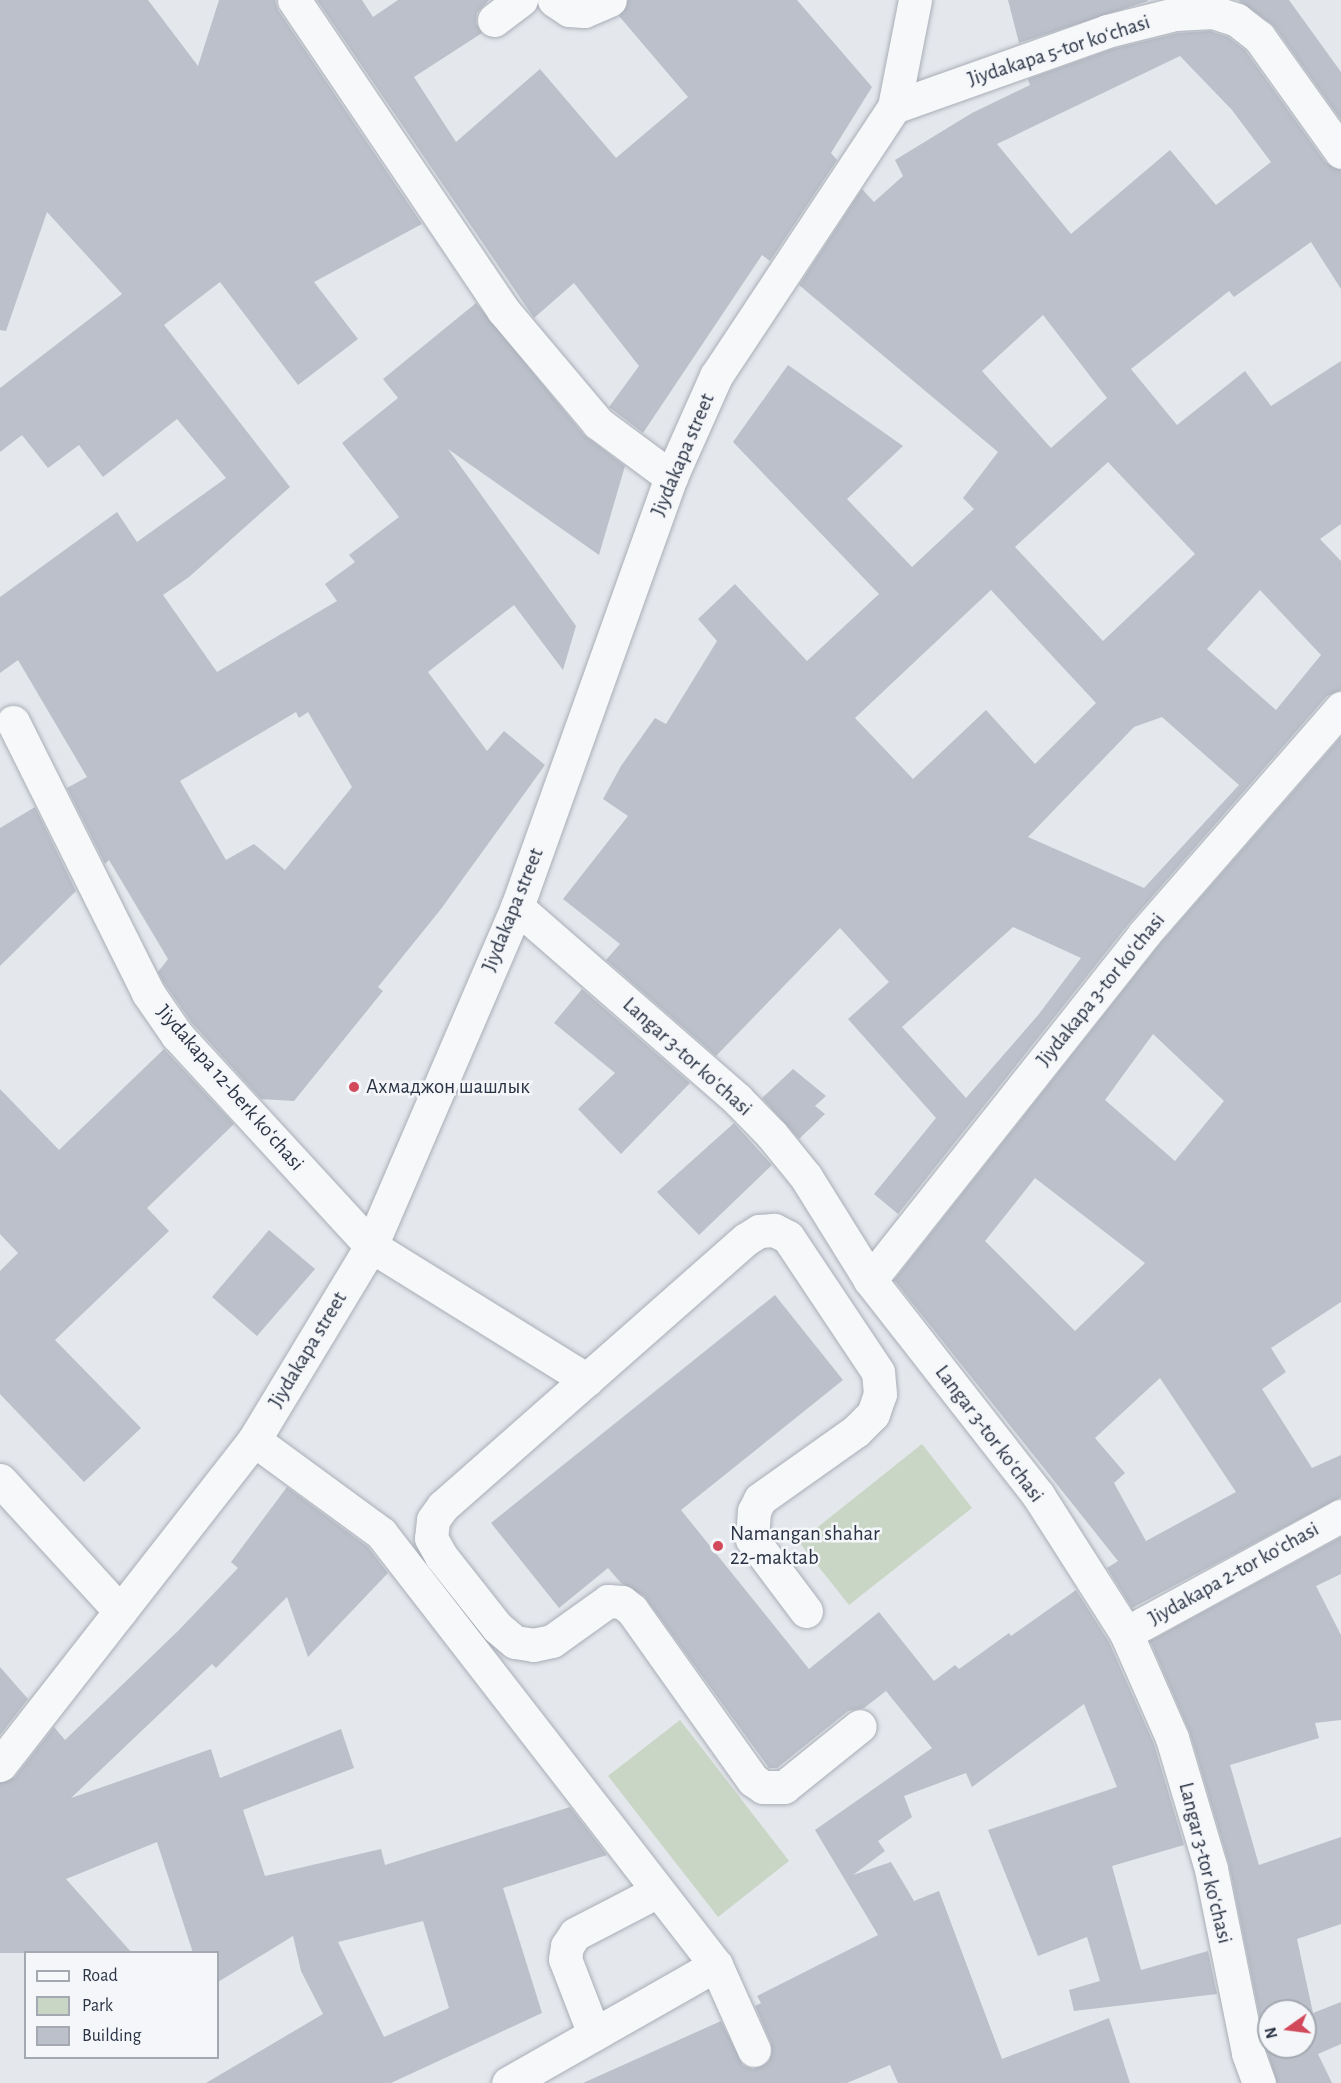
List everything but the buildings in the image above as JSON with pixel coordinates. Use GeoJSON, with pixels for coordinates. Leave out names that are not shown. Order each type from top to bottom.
{"type":"FeatureCollection","features":[{"type":"Feature","properties":{"kind":"street"},"geometry":{"type":"LineString","coordinates":[[294,0],[503,310],[598,423],[671,477]]}},
{"type":"Feature","properties":{"kind":"street"},"geometry":{"type":"LineString","coordinates":[[494,20],[521,0]]}},
{"type":"Feature","properties":{"kind":"street"},"geometry":{"type":"LineString","coordinates":[[554,0],[569,10],[585,11],[610,0]]}},
{"type":"Feature","properties":{"kind":"street","name":"Jiydakapa street"},"geometry":{"type":"LineString","coordinates":[[0,1765],[254,1440],[371,1246],[517,907],[671,477],[716,376],[894,107],[915,0]]}},
{"type":"Feature","properties":{"kind":"street","name":"Jiydakapa 5-tor koʻchasi"},"geometry":{"type":"LineString","coordinates":[[894,107],[1107,31],[1175,14],[1213,12],[1237,20],[1259,37],[1341,152]]}},
{"type":"Feature","properties":{"kind":"street","name":"Jiydakapa 3-tor koʻchasi"},"geometry":{"type":"LineString","coordinates":[[870,1280],[1144,934],[1341,708]]}},
{"type":"Feature","properties":{"kind":"street","name":"Jiydakapa 12-berk koʻchasi"},"geometry":{"type":"LineString","coordinates":[[13,722],[148,993],[177,1035],[371,1246],[587,1380]]}},
{"type":"Feature","properties":{"kind":"street","name":"Langar 3-tor koʻchasi"},"geometry":{"type":"LineString","coordinates":[[517,907],[737,1099],[772,1135],[806,1177],[870,1280],[1038,1496],[1126,1633],[1172,1738],[1211,1869],[1248,2052],[1259,2083]]}},
{"type":"Feature","properties":{"kind":"street"},"geometry":{"type":"LineString","coordinates":[[806,1611],[752,1539],[754,1511],[760,1499],[856,1431],[873,1414],[880,1394],[878,1372],[788,1237],[774,1230],[759,1231],[746,1239],[443,1506],[433,1520],[431,1538],[441,1556],[497,1627],[515,1642],[533,1645],[552,1641],[594,1607],[608,1601],[622,1602],[632,1610],[753,1779],[763,1787],[784,1787],[860,1726]]}},
{"type":"Feature","properties":{"kind":"street"},"geometry":{"type":"LineString","coordinates":[[254,1440],[381,1533],[716,1965],[754,2050]]}},
{"type":"Feature","properties":{"kind":"street"},"geometry":{"type":"LineString","coordinates":[[0,1480],[120,1611]]}},
{"type":"Feature","properties":{"kind":"street","name":"Jiydakapa 2-tor koʻchasi"},"geometry":{"type":"LineString","coordinates":[[1126,1633],[1341,1516]]}},
{"type":"Feature","properties":{"kind":"street"},"geometry":{"type":"LineString","coordinates":[[594,2034],[565,1959],[567,1946],[575,1934],[658,1891]]}},
{"type":"Feature","properties":{"kind":"street"},"geometry":{"type":"LineString","coordinates":[[508,2083],[716,1965]]}},
{"type":"Feature","properties":{"kind":"green space"},"geometry":{"type":"Polygon","coordinates":[[[922,1444],[972,1508],[849,1605],[799,1542],[922,1444]]]}},
{"type":"Feature","properties":{"kind":"green space"},"geometry":{"type":"Polygon","coordinates":[[[680,1720],[789,1861],[718,1917],[608,1776],[680,1720]]]}},
{"type":"Feature","properties":{"kind":"place","name":"Ахмаджон шашлык"},"geometry":{"type":"Point","coordinates":[354,1087]}},
{"type":"Feature","properties":{"kind":"place","name":"Namangan shahar 22-maktab"},"geometry":{"type":"Point","coordinates":[718,1546]}}]}
